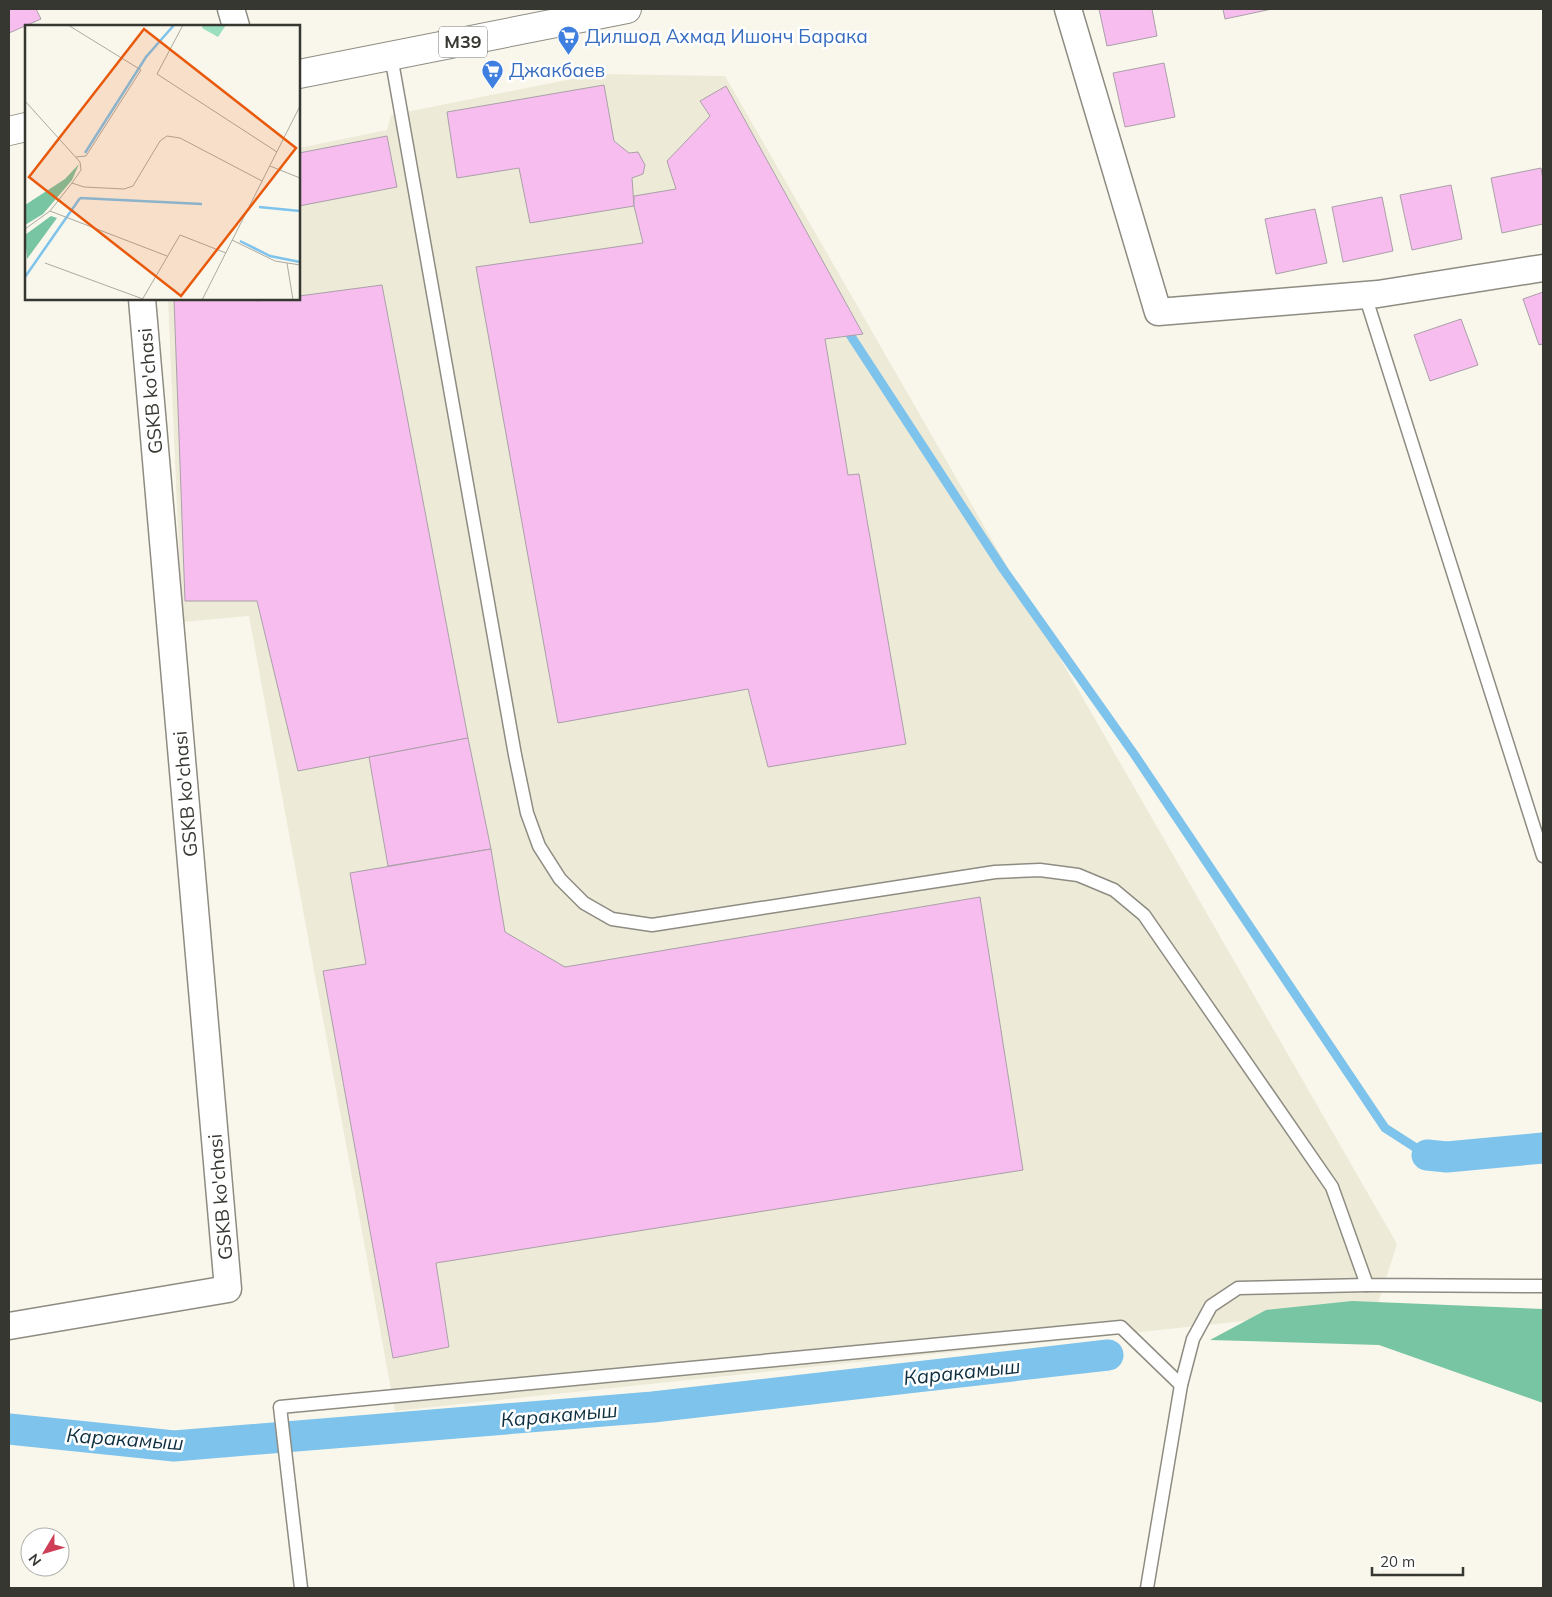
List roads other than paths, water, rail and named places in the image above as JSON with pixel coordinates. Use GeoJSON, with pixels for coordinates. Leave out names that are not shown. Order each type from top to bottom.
{"type":"FeatureCollection","features":[{"type":"Feature","properties":{"kind":"highway","name":"M39"},"geometry":{"type":"LineString","coordinates":[[300,74],[628,9]]}},
{"type":"Feature","properties":{"kind":"highway"},"geometry":{"type":"LineString","coordinates":[[9,131],[25,127]]}},
{"type":"Feature","properties":{"kind":"street"},"geometry":{"type":"LineString","coordinates":[[231,9],[236,25]]}},
{"type":"Feature","properties":{"kind":"street"},"geometry":{"type":"LineString","coordinates":[[1068,9],[1158,312],[1365,295],[1543,268]]}},
{"type":"Feature","properties":{"kind":"street","name":"GSKB ko'chasi"},"geometry":{"type":"LineString","coordinates":[[9,1326],[228,1289],[142,300]]}},
{"type":"Feature","properties":{"kind":"lane"},"geometry":{"type":"LineString","coordinates":[[391,56],[527,813],[539,846],[560,878],[584,903],[612,919],[652,924],[995,872],[1040,870],[1078,875],[1114,890],[1144,914],[1332,1187],[1366,1286]]}},
{"type":"Feature","properties":{"kind":"lane"},"geometry":{"type":"LineString","coordinates":[[1365,295],[1543,856]]}},
{"type":"Feature","properties":{"kind":"lane"},"geometry":{"type":"LineString","coordinates":[[1147,1588],[1182,1385],[1193,1339],[1211,1306],[1238,1288],[1543,1286]]}},
{"type":"Feature","properties":{"kind":"lane"},"geometry":{"type":"LineString","coordinates":[[301,1588],[280,1407],[1121,1327],[1182,1385]]}},
{"type":"Feature","properties":{"kind":"waterway"},"geometry":{"type":"LineString","coordinates":[[845,327],[1003,569],[1134,754],[1385,1128],[1427,1155]]}},
{"type":"Feature","properties":{"kind":"waterway","name":"Каракамыш"},"geometry":{"type":"LineString","coordinates":[[1427,1155],[1447,1157],[1543,1148]]}},
{"type":"Feature","properties":{"kind":"waterway","name":"Каракамыш"},"geometry":{"type":"LineString","coordinates":[[9,1429],[174,1446],[653,1407],[1108,1355]]}},
{"type":"Feature","properties":{"kind":"place","name":"Дилшод Ахмад Ишонч Барака"},"geometry":{"type":"Point","coordinates":[569,55]}},
{"type":"Feature","properties":{"kind":"place","name":"Джакбаев"},"geometry":{"type":"Point","coordinates":[493,89]}}]}
